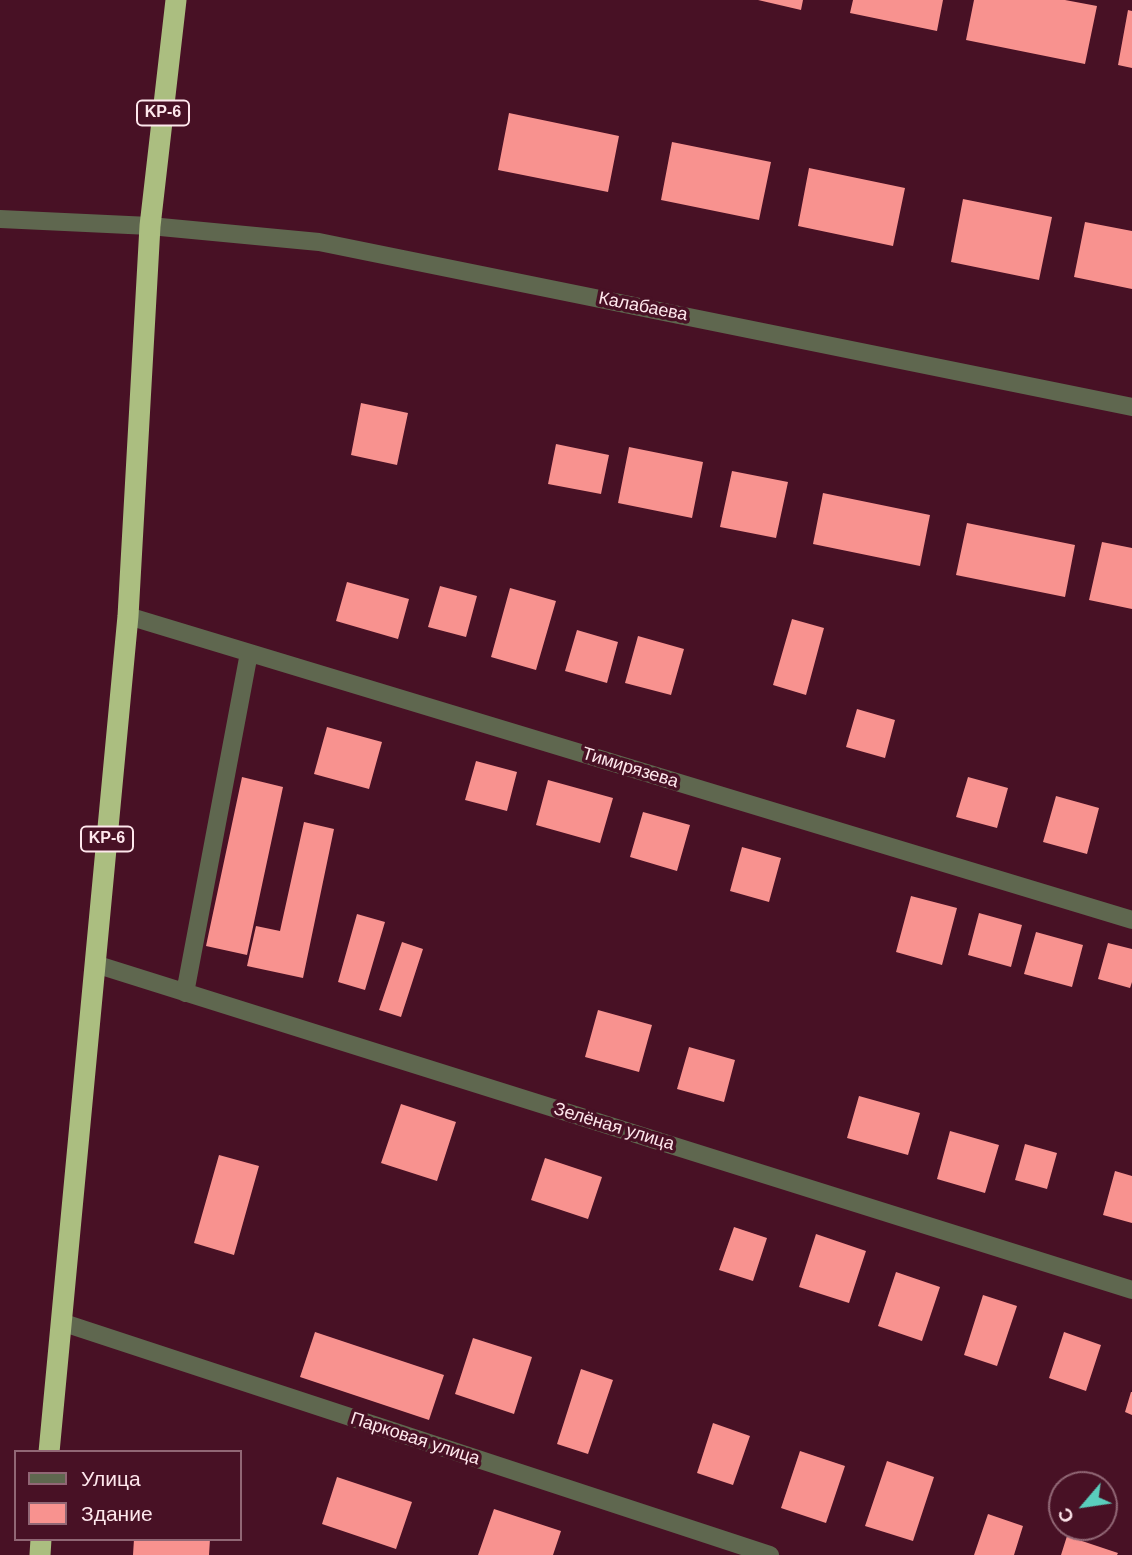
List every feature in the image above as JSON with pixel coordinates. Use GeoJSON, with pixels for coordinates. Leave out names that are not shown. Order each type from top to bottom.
{"type":"FeatureCollection","features":[{"type":"Feature","properties":{"kind":"highway","name":"KP-6"},"geometry":{"type":"LineString","coordinates":[[49,1450],[128,616],[150,226],[176,0]]}},
{"type":"Feature","properties":{"kind":"street","name":"Калабаева"},"geometry":{"type":"LineString","coordinates":[[0,219],[150,226],[319,242],[1132,407]]}},
{"type":"Feature","properties":{"kind":"street","name":"Тимирязева"},"geometry":{"type":"LineString","coordinates":[[128,616],[1132,920]]}},
{"type":"Feature","properties":{"kind":"street"},"geometry":{"type":"LineString","coordinates":[[185,993],[249,653]]}},
{"type":"Feature","properties":{"kind":"street","name":"Зелёная улица"},"geometry":{"type":"LineString","coordinates":[[95,964],[1132,1290]]}},
{"type":"Feature","properties":{"kind":"street","name":"Парковая улица"},"geometry":{"type":"LineString","coordinates":[[61,1322],[770,1555]]}},
{"type":"Feature","properties":{"kind":"building"},"geometry":{"type":"Polygon","coordinates":[[[758,0],[803,0],[801,10],[758,0]]]}},
{"type":"Feature","properties":{"kind":"building"},"geometry":{"type":"Polygon","coordinates":[[[853,0],[943,0],[937,31],[850,13],[853,0]]]}},
{"type":"Feature","properties":{"kind":"building"},"geometry":{"type":"Polygon","coordinates":[[[974,0],[1065,0],[1097,6],[1085,64],[966,40],[974,0]]]}},
{"type":"Feature","properties":{"kind":"building"},"geometry":{"type":"Polygon","coordinates":[[[1128,10],[1132,11],[1132,68],[1118,65],[1128,10]]]}},
{"type":"Feature","properties":{"kind":"building"},"geometry":{"type":"Polygon","coordinates":[[[509,113],[619,136],[608,192],[498,170],[509,113]]]}},
{"type":"Feature","properties":{"kind":"building"},"geometry":{"type":"Polygon","coordinates":[[[672,142],[771,162],[759,220],[661,200],[672,142]]]}},
{"type":"Feature","properties":{"kind":"building"},"geometry":{"type":"Polygon","coordinates":[[[809,168],[905,188],[893,246],[798,226],[809,168]]]}},
{"type":"Feature","properties":{"kind":"building"},"geometry":{"type":"Polygon","coordinates":[[[963,199],[1052,217],[1039,280],[951,262],[963,199]]]}},
{"type":"Feature","properties":{"kind":"building"},"geometry":{"type":"Polygon","coordinates":[[[1085,222],[1132,231],[1132,289],[1074,277],[1085,222]]]}},
{"type":"Feature","properties":{"kind":"building"},"geometry":{"type":"Polygon","coordinates":[[[361,403],[408,413],[397,465],[351,455],[361,403]]]}},
{"type":"Feature","properties":{"kind":"building"},"geometry":{"type":"Polygon","coordinates":[[[556,444],[609,455],[601,494],[548,484],[556,444]]]}},
{"type":"Feature","properties":{"kind":"building"},"geometry":{"type":"Polygon","coordinates":[[[629,447],[703,462],[692,518],[618,503],[629,447]]]}},
{"type":"Feature","properties":{"kind":"building"},"geometry":{"type":"Polygon","coordinates":[[[732,471],[788,482],[776,538],[720,527],[732,471]]]}},
{"type":"Feature","properties":{"kind":"building"},"geometry":{"type":"Polygon","coordinates":[[[823,493],[930,515],[920,566],[813,544],[823,493]]]}},
{"type":"Feature","properties":{"kind":"building"},"geometry":{"type":"Polygon","coordinates":[[[967,523],[1075,545],[1065,597],[956,575],[967,523]]]}},
{"type":"Feature","properties":{"kind":"building"},"geometry":{"type":"Polygon","coordinates":[[[1102,542],[1132,548],[1132,609],[1089,600],[1102,542]]]}},
{"type":"Feature","properties":{"kind":"building"},"geometry":{"type":"Polygon","coordinates":[[[347,582],[409,599],[398,639],[336,621],[347,582]]]}},
{"type":"Feature","properties":{"kind":"building"},"geometry":{"type":"Polygon","coordinates":[[[440,586],[477,596],[466,637],[428,627],[440,586]]]}},
{"type":"Feature","properties":{"kind":"building"},"geometry":{"type":"Polygon","coordinates":[[[510,588],[556,601],[536,670],[491,657],[510,588]]]}},
{"type":"Feature","properties":{"kind":"building"},"geometry":{"type":"Polygon","coordinates":[[[792,619],[824,628],[806,695],[773,685],[792,619]]]}},
{"type":"Feature","properties":{"kind":"building"},"geometry":{"type":"Polygon","coordinates":[[[577,630],[618,642],[607,683],[565,671],[577,630]]]}},
{"type":"Feature","properties":{"kind":"building"},"geometry":{"type":"Polygon","coordinates":[[[638,636],[684,649],[671,695],[625,683],[638,636]]]}},
{"type":"Feature","properties":{"kind":"building"},"geometry":{"type":"Polygon","coordinates":[[[857,709],[895,720],[885,758],[846,747],[857,709]]]}},
{"type":"Feature","properties":{"kind":"building"},"geometry":{"type":"Polygon","coordinates":[[[327,727],[382,742],[369,789],[314,774],[327,727]]]}},
{"type":"Feature","properties":{"kind":"building"},"geometry":{"type":"Polygon","coordinates":[[[476,761],[517,772],[507,811],[465,800],[476,761]]]}},
{"type":"Feature","properties":{"kind":"building"},"geometry":{"type":"Polygon","coordinates":[[[242,777],[283,787],[247,955],[206,946],[242,777]]]}},
{"type":"Feature","properties":{"kind":"building"},"geometry":{"type":"Polygon","coordinates":[[[968,777],[1008,788],[997,828],[956,817],[968,777]]]}},
{"type":"Feature","properties":{"kind":"building"},"geometry":{"type":"Polygon","coordinates":[[[548,780],[613,798],[600,843],[536,825],[548,780]]]}},
{"type":"Feature","properties":{"kind":"building"},"geometry":{"type":"Polygon","coordinates":[[[1056,796],[1099,808],[1087,854],[1043,842],[1056,796]]]}},
{"type":"Feature","properties":{"kind":"building"},"geometry":{"type":"Polygon","coordinates":[[[643,812],[690,825],[677,871],[630,857],[643,812]]]}},
{"type":"Feature","properties":{"kind":"building"},"geometry":{"type":"Polygon","coordinates":[[[304,822],[334,829],[303,978],[247,966],[256,926],[280,931],[304,822]]]}},
{"type":"Feature","properties":{"kind":"building"},"geometry":{"type":"Polygon","coordinates":[[[742,847],[781,858],[769,902],[730,891],[742,847]]]}},
{"type":"Feature","properties":{"kind":"building"},"geometry":{"type":"Polygon","coordinates":[[[911,896],[957,908],[942,965],[896,952],[911,896]]]}},
{"type":"Feature","properties":{"kind":"building"},"geometry":{"type":"Polygon","coordinates":[[[979,913],[1022,925],[1011,967],[968,955],[979,913]]]}},
{"type":"Feature","properties":{"kind":"building"},"geometry":{"type":"Polygon","coordinates":[[[357,914],[385,922],[365,990],[338,982],[357,914]]]}},
{"type":"Feature","properties":{"kind":"building"},"geometry":{"type":"Polygon","coordinates":[[[1036,932],[1083,945],[1072,987],[1024,974],[1036,932]]]}},
{"type":"Feature","properties":{"kind":"building"},"geometry":{"type":"Polygon","coordinates":[[[402,942],[423,949],[401,1017],[379,1010],[402,942]]]}},
{"type":"Feature","properties":{"kind":"building"},"geometry":{"type":"Polygon","coordinates":[[[1108,943],[1132,949],[1130,988],[1098,979],[1108,943]]]}},
{"type":"Feature","properties":{"kind":"building"},"geometry":{"type":"Polygon","coordinates":[[[598,1010],[652,1025],[639,1072],[585,1057],[598,1010]]]}},
{"type":"Feature","properties":{"kind":"building"},"geometry":{"type":"Polygon","coordinates":[[[689,1047],[735,1060],[724,1102],[677,1089],[689,1047]]]}},
{"type":"Feature","properties":{"kind":"building"},"geometry":{"type":"Polygon","coordinates":[[[859,1096],[920,1113],[908,1155],[847,1138],[859,1096]]]}},
{"type":"Feature","properties":{"kind":"building"},"geometry":{"type":"Polygon","coordinates":[[[401,1104],[456,1122],[437,1181],[381,1163],[401,1104]]]}},
{"type":"Feature","properties":{"kind":"building"},"geometry":{"type":"Polygon","coordinates":[[[950,1131],[999,1145],[985,1193],[937,1179],[950,1131]]]}},
{"type":"Feature","properties":{"kind":"building"},"geometry":{"type":"Polygon","coordinates":[[[1025,1144],[1057,1153],[1047,1189],[1015,1180],[1025,1144]]]}},
{"type":"Feature","properties":{"kind":"building"},"geometry":{"type":"Polygon","coordinates":[[[219,1155],[259,1166],[234,1255],[194,1243],[219,1155]]]}},
{"type":"Feature","properties":{"kind":"building"},"geometry":{"type":"Polygon","coordinates":[[[545,1158],[602,1177],[588,1219],[531,1200],[545,1158]]]}},
{"type":"Feature","properties":{"kind":"building"},"geometry":{"type":"Polygon","coordinates":[[[1115,1171],[1132,1176],[1132,1223],[1103,1215],[1115,1171]]]}},
{"type":"Feature","properties":{"kind":"building"},"geometry":{"type":"Polygon","coordinates":[[[734,1227],[767,1238],[753,1281],[719,1270],[734,1227]]]}},
{"type":"Feature","properties":{"kind":"building"},"geometry":{"type":"Polygon","coordinates":[[[816,1234],[866,1251],[849,1303],[799,1287],[816,1234]]]}},
{"type":"Feature","properties":{"kind":"building"},"geometry":{"type":"Polygon","coordinates":[[[896,1272],[940,1287],[922,1341],[878,1326],[896,1272]]]}},
{"type":"Feature","properties":{"kind":"building"},"geometry":{"type":"Polygon","coordinates":[[[983,1295],[1017,1306],[997,1366],[964,1355],[983,1295]]]}},
{"type":"Feature","properties":{"kind":"building"},"geometry":{"type":"Polygon","coordinates":[[[315,1332],[444,1375],[429,1420],[300,1377],[315,1332]]]}},
{"type":"Feature","properties":{"kind":"building"},"geometry":{"type":"Polygon","coordinates":[[[1064,1332],[1101,1345],[1086,1391],[1049,1378],[1064,1332]]]}},
{"type":"Feature","properties":{"kind":"building"},"geometry":{"type":"Polygon","coordinates":[[[473,1338],[532,1357],[514,1414],[455,1394],[473,1338]]]}},
{"type":"Feature","properties":{"kind":"building"},"geometry":{"type":"Polygon","coordinates":[[[581,1369],[613,1380],[588,1454],[557,1444],[581,1369]]]}},
{"type":"Feature","properties":{"kind":"building"},"geometry":{"type":"Polygon","coordinates":[[[1132,1392],[1132,1415],[1125,1412],[1132,1392]]]}},
{"type":"Feature","properties":{"kind":"building"},"geometry":{"type":"Polygon","coordinates":[[[713,1423],[750,1436],[733,1485],[697,1473],[713,1423]]]}},
{"type":"Feature","properties":{"kind":"building"},"geometry":{"type":"Polygon","coordinates":[[[800,1451],[845,1466],[826,1523],[781,1508],[800,1451]]]}},
{"type":"Feature","properties":{"kind":"building"},"geometry":{"type":"Polygon","coordinates":[[[887,1461],[934,1477],[913,1541],[865,1526],[887,1461]]]}},
{"type":"Feature","properties":{"kind":"building"},"geometry":{"type":"Polygon","coordinates":[[[337,1477],[412,1502],[396,1549],[322,1524],[337,1477]]]}},
{"type":"Feature","properties":{"kind":"building"},"geometry":{"type":"Polygon","coordinates":[[[494,1509],[561,1531],[553,1555],[478,1555],[494,1509]]]}},
{"type":"Feature","properties":{"kind":"building"},"geometry":{"type":"Polygon","coordinates":[[[988,1514],[1023,1526],[1014,1555],[974,1555],[988,1514]]]}},
{"type":"Feature","properties":{"kind":"building"},"geometry":{"type":"Polygon","coordinates":[[[134,1541],[210,1541],[209,1555],[133,1555],[134,1541]]]}},
{"type":"Feature","properties":{"kind":"building"},"geometry":{"type":"Polygon","coordinates":[[[1065,1541],[1082,1541],[1118,1553],[1117,1555],[1061,1555],[1065,1541]]]}}]}
